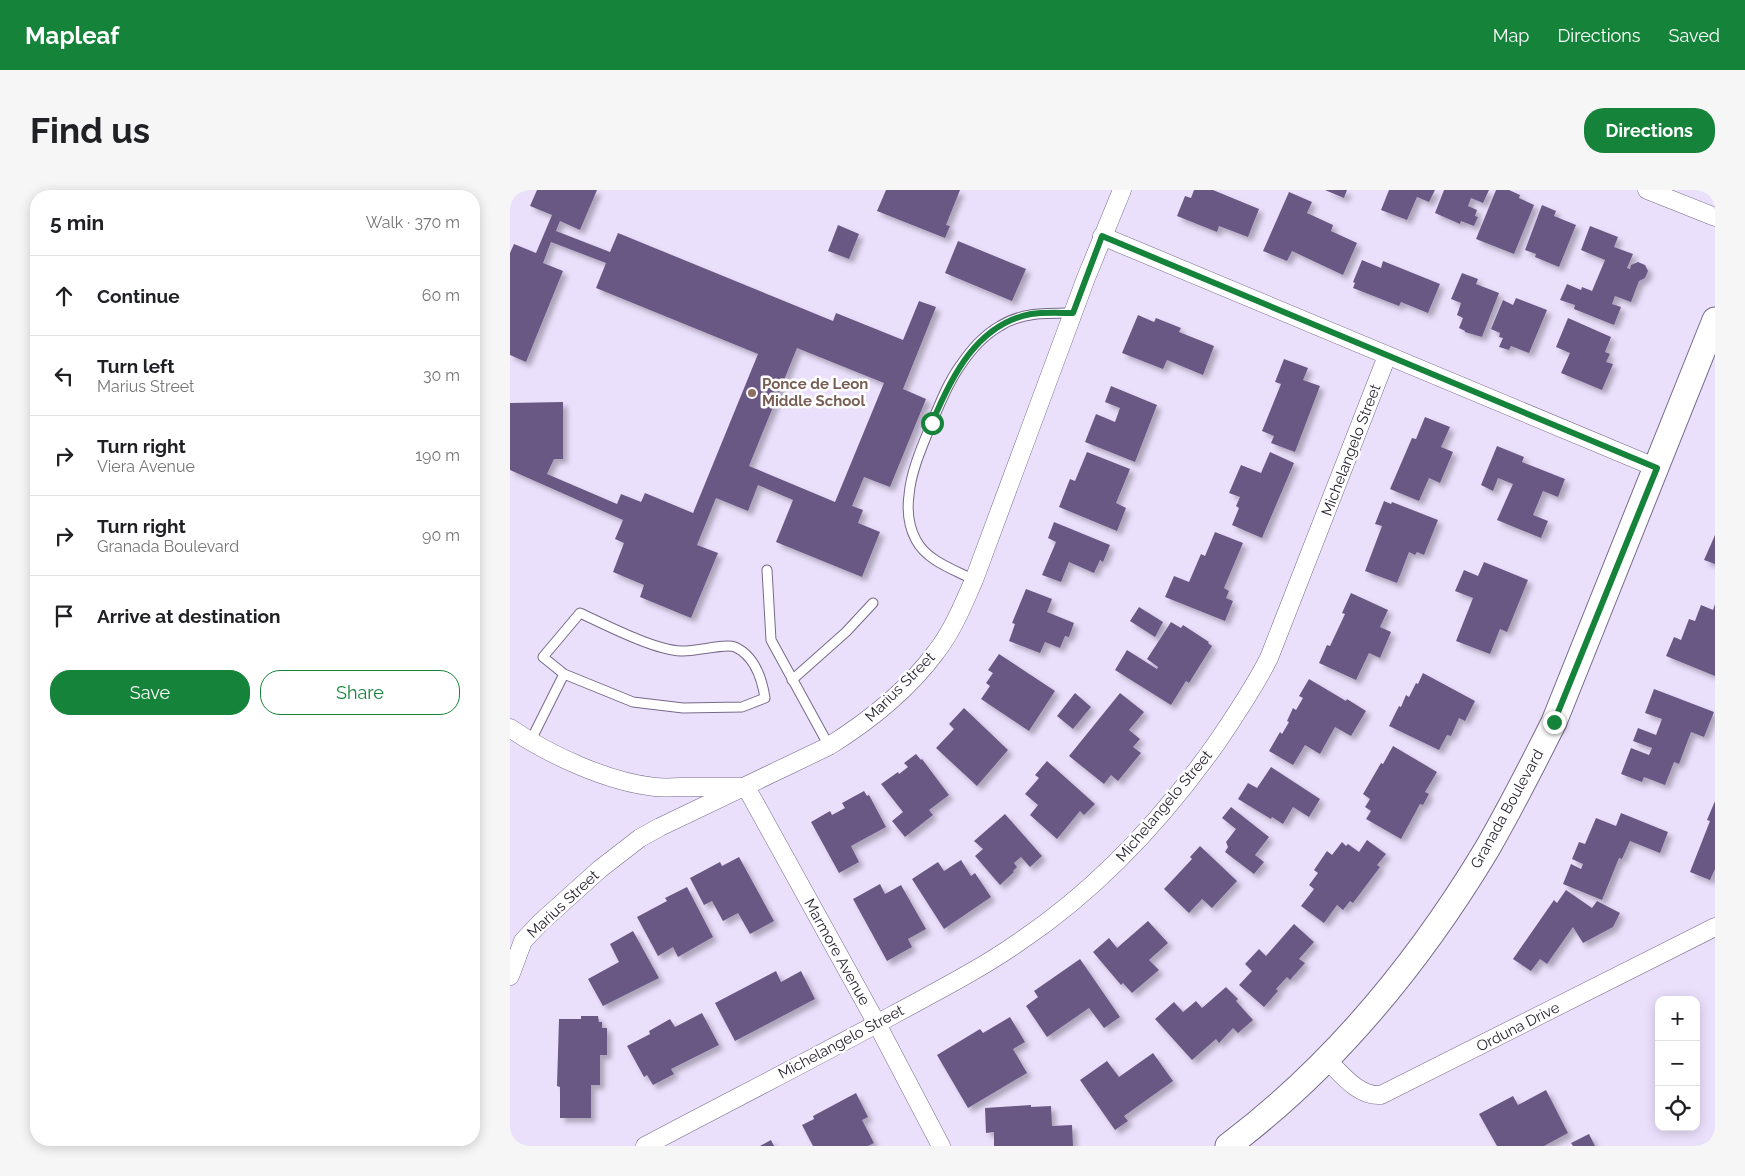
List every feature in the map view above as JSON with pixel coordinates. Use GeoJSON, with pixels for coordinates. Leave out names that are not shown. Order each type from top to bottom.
{"type":"FeatureCollection","features":[{"type":"Feature","properties":{"kind":"street","name":"Marius Street"},"geometry":{"type":"LineString","coordinates":[[517,939],[541,922],[583,884],[640,838],[660,826],[829,746],[868,720],[890,701],[936,652],[956,620],[974,580],[1102,236],[1122,190]]}},
{"type":"Feature","properties":{"kind":"street"},"geometry":{"type":"LineString","coordinates":[[1647,190],[1715,217]]}},
{"type":"Feature","properties":{"kind":"street"},"geometry":{"type":"LineString","coordinates":[[1102,236],[1657,468]]}},
{"type":"Feature","properties":{"kind":"street","name":"Granada Boulevard"},"geometry":{"type":"LineString","coordinates":[[1228,1146],[1286,1098],[1368,1014],[1404,970],[1459,892],[1500,826],[1554,722],[1712,333]]}},
{"type":"Feature","properties":{"kind":"street","name":"Michelangelo Street"},"geometry":{"type":"LineString","coordinates":[[645,1146],[877,1024],[1000,955],[1066,907],[1108,870],[1144,834],[1199,768],[1248,698],[1269,658],[1387,356]]}},
{"type":"Feature","properties":{"kind":"street"},"geometry":{"type":"LineString","coordinates":[[510,728],[530,742],[559,757],[603,774],[656,787],[746,786]]}},
{"type":"Feature","properties":{"kind":"street","name":"Marmore Avenue"},"geometry":{"type":"LineString","coordinates":[[746,786],[877,1024],[941,1146]]}},
{"type":"Feature","properties":{"kind":"street","name":"Orduna Drive"},"geometry":{"type":"LineString","coordinates":[[1326,1059],[1362,1092],[1381,1095],[1715,927]]}},
{"type":"Feature","properties":{"kind":"street"},"geometry":{"type":"LineString","coordinates":[[510,976],[517,939]]}},
{"type":"Feature","properties":{"kind":"lane"},"geometry":{"type":"LineString","coordinates":[[974,580],[933,559],[916,540],[908,512],[909,495],[919,455],[952,379],[970,352],[989,333],[1010,320],[1022,316],[1073,313]]}},
{"type":"Feature","properties":{"kind":"lane"},"geometry":{"type":"LineString","coordinates":[[767,570],[771,640],[829,746]]}},
{"type":"Feature","properties":{"kind":"lane"},"geometry":{"type":"LineString","coordinates":[[792,680],[846,632],[873,603]]}},
{"type":"Feature","properties":{"kind":"lane"},"geometry":{"type":"LineString","coordinates":[[580,613],[656,646],[681,652],[734,646],[750,657],[762,682],[765,698],[742,707],[683,708],[632,702],[564,674],[543,657],[580,613]]}},
{"type":"Feature","properties":{"kind":"lane"},"geometry":{"type":"LineString","coordinates":[[530,742],[564,674]]}},
{"type":"Feature","properties":{"kind":"building"},"geometry":{"type":"Polygon","coordinates":[[[537,190],[597,190],[580,230],[560,221],[556,231],[610,252],[618,233],[833,321],[836,313],[903,340],[919,301],[936,307],[903,389],[926,399],[890,487],[864,477],[852,506],[863,510],[858,523],[880,532],[862,577],[776,542],[793,500],[758,485],[748,511],[716,498],[697,545],[718,553],[691,618],[640,597],[644,585],[613,572],[624,543],[615,539],[623,520],[510,470],[510,403],[563,402],[563,459],[554,459],[547,474],[617,504],[621,494],[641,502],[645,493],[693,513],[758,354],[596,288],[606,263],[551,242],[543,263],[563,271],[526,362],[510,355],[510,253],[514,244],[536,253],[552,215],[530,206],[537,190]],[[797,348],[749,466],[835,502],[884,383],[797,348]]]}},
{"type":"Feature","properties":{"kind":"building"},"geometry":{"type":"Polygon","coordinates":[[[886,190],[960,190],[946,225],[950,226],[945,238],[877,211],[886,190]]]}},
{"type":"Feature","properties":{"kind":"building"},"geometry":{"type":"Polygon","coordinates":[[[1194,190],[1213,190],[1259,209],[1248,237],[1219,226],[1217,232],[1177,216],[1185,196],[1191,198],[1194,190]]]}},
{"type":"Feature","properties":{"kind":"building"},"geometry":{"type":"Polygon","coordinates":[[[1325,190],[1347,190],[1344,198],[1325,190]]]}},
{"type":"Feature","properties":{"kind":"building"},"geometry":{"type":"Polygon","coordinates":[[[1389,190],[1435,190],[1429,202],[1417,197],[1407,220],[1381,210],[1389,190]]]}},
{"type":"Feature","properties":{"kind":"building"},"geometry":{"type":"Polygon","coordinates":[[[1444,190],[1489,190],[1483,203],[1471,198],[1468,206],[1477,210],[1475,216],[1478,217],[1474,226],[1461,221],[1460,224],[1435,213],[1444,190]]]}},
{"type":"Feature","properties":{"kind":"building"},"geometry":{"type":"Polygon","coordinates":[[[1496,190],[1509,190],[1520,195],[1519,198],[1534,205],[1514,254],[1476,239],[1496,190]]]}},
{"type":"Feature","properties":{"kind":"building"},"geometry":{"type":"Polygon","coordinates":[[[1289,192],[1312,202],[1307,213],[1333,225],[1331,231],[1357,243],[1343,275],[1292,251],[1287,261],[1263,251],[1289,192]]]}},
{"type":"Feature","properties":{"kind":"building"},"geometry":{"type":"Polygon","coordinates":[[[1542,205],[1556,211],[1554,216],[1576,225],[1559,267],[1535,257],[1536,254],[1525,250],[1542,205]]]}},
{"type":"Feature","properties":{"kind":"building"},"geometry":{"type":"Polygon","coordinates":[[[838,225],[859,234],[849,259],[828,251],[838,225]]]}},
{"type":"Feature","properties":{"kind":"building"},"geometry":{"type":"Polygon","coordinates":[[[1590,226],[1618,237],[1614,247],[1633,254],[1627,268],[1630,269],[1631,265],[1638,262],[1645,265],[1648,271],[1645,278],[1639,281],[1631,302],[1615,296],[1612,304],[1621,307],[1614,325],[1574,309],[1575,305],[1560,300],[1567,284],[1581,290],[1582,287],[1592,291],[1605,260],[1581,250],[1590,226]]]}},
{"type":"Feature","properties":{"kind":"building"},"geometry":{"type":"Polygon","coordinates":[[[958,241],[1026,269],[1012,301],[945,273],[958,241]]]}},
{"type":"Feature","properties":{"kind":"building"},"geometry":{"type":"Polygon","coordinates":[[[1362,260],[1381,268],[1383,261],[1440,284],[1428,313],[1401,302],[1399,306],[1353,288],[1355,283],[1353,282],[1362,260]]]}},
{"type":"Feature","properties":{"kind":"building"},"geometry":{"type":"Polygon","coordinates":[[[1462,273],[1478,279],[1476,284],[1499,293],[1482,337],[1465,332],[1459,328],[1463,318],[1457,315],[1461,303],[1451,299],[1462,273]]]}},
{"type":"Feature","properties":{"kind":"building"},"geometry":{"type":"Polygon","coordinates":[[[1516,298],[1547,310],[1529,353],[1511,346],[1509,350],[1499,347],[1503,338],[1499,337],[1500,333],[1491,329],[1503,300],[1513,305],[1516,298]]]}},
{"type":"Feature","properties":{"kind":"building"},"geometry":{"type":"Polygon","coordinates":[[[1138,315],[1154,322],[1156,318],[1181,328],[1179,332],[1214,346],[1203,375],[1167,360],[1163,369],[1122,353],[1138,315]]]}},
{"type":"Feature","properties":{"kind":"building"},"geometry":{"type":"Polygon","coordinates":[[[1568,318],[1611,337],[1605,352],[1610,354],[1606,362],[1613,364],[1602,390],[1561,373],[1570,353],[1556,347],[1568,318]]]}},
{"type":"Feature","properties":{"kind":"building"},"geometry":{"type":"Polygon","coordinates":[[[1284,359],[1308,368],[1303,380],[1320,386],[1295,452],[1271,443],[1274,436],[1262,431],[1281,384],[1275,382],[1284,359]]]}},
{"type":"Feature","properties":{"kind":"building"},"geometry":{"type":"Polygon","coordinates":[[[1111,386],[1157,405],[1135,462],[1085,442],[1096,414],[1115,422],[1120,408],[1105,402],[1111,386]]]}},
{"type":"Feature","properties":{"kind":"building"},"geometry":{"type":"Polygon","coordinates":[[[1425,417],[1450,427],[1441,447],[1453,452],[1440,483],[1429,478],[1419,501],[1390,489],[1412,438],[1416,439],[1425,417]]]}},
{"type":"Feature","properties":{"kind":"building"},"geometry":{"type":"Polygon","coordinates":[[[1497,446],[1524,457],[1522,462],[1565,479],[1558,497],[1543,491],[1533,515],[1548,521],[1541,538],[1497,520],[1513,484],[1498,478],[1493,491],[1481,485],[1497,446]]]}},
{"type":"Feature","properties":{"kind":"building"},"geometry":{"type":"Polygon","coordinates":[[[1087,452],[1130,469],[1116,503],[1126,508],[1117,531],[1059,507],[1070,479],[1075,481],[1087,452]]]}},
{"type":"Feature","properties":{"kind":"building"},"geometry":{"type":"Polygon","coordinates":[[[1270,452],[1294,463],[1262,538],[1232,525],[1239,508],[1236,506],[1240,497],[1229,493],[1241,465],[1261,473],[1270,452]]]}},
{"type":"Feature","properties":{"kind":"building"},"geometry":{"type":"Polygon","coordinates":[[[1384,501],[1391,504],[1392,502],[1438,520],[1424,555],[1417,552],[1415,555],[1409,552],[1397,583],[1365,571],[1382,526],[1375,524],[1384,501]]]}},
{"type":"Feature","properties":{"kind":"building"},"geometry":{"type":"Polygon","coordinates":[[[1054,522],[1110,545],[1103,562],[1100,560],[1094,573],[1069,562],[1061,582],[1042,575],[1056,542],[1048,538],[1054,522]]]}},
{"type":"Feature","properties":{"kind":"building"},"geometry":{"type":"Polygon","coordinates":[[[1215,532],[1243,543],[1224,588],[1229,591],[1226,598],[1233,601],[1225,621],[1165,597],[1174,576],[1189,582],[1201,554],[1205,556],[1215,532]]]}},
{"type":"Feature","properties":{"kind":"building"},"geometry":{"type":"Polygon","coordinates":[[[1715,535],[1715,564],[1704,560],[1715,535]]]}},
{"type":"Feature","properties":{"kind":"building"},"geometry":{"type":"Polygon","coordinates":[[[1484,562],[1528,580],[1507,632],[1500,629],[1490,654],[1456,641],[1473,598],[1455,591],[1464,570],[1478,576],[1484,562]]]}},
{"type":"Feature","properties":{"kind":"building"},"geometry":{"type":"Polygon","coordinates":[[[1026,589],[1052,599],[1047,612],[1074,623],[1069,637],[1065,636],[1060,648],[1045,642],[1040,653],[1009,641],[1015,624],[1012,623],[1026,589]]]}},
{"type":"Feature","properties":{"kind":"building"},"geometry":{"type":"Polygon","coordinates":[[[1351,593],[1388,610],[1380,627],[1391,632],[1380,658],[1369,653],[1356,680],[1319,663],[1327,645],[1330,646],[1345,614],[1342,613],[1351,593]]]}},
{"type":"Feature","properties":{"kind":"building"},"geometry":{"type":"Polygon","coordinates":[[[1715,604],[1715,676],[1666,656],[1674,637],[1681,640],[1689,619],[1695,621],[1701,605],[1713,610],[1715,604]]]}},
{"type":"Feature","properties":{"kind":"building"},"geometry":{"type":"Polygon","coordinates":[[[1139,607],[1163,622],[1155,637],[1130,621],[1139,607]]]}},
{"type":"Feature","properties":{"kind":"building"},"geometry":{"type":"Polygon","coordinates":[[[1171,622],[1181,628],[1183,625],[1212,646],[1189,683],[1186,681],[1171,705],[1115,670],[1127,650],[1157,669],[1158,667],[1147,659],[1171,622]]]}},
{"type":"Feature","properties":{"kind":"building"},"geometry":{"type":"Polygon","coordinates":[[[999,654],[1055,691],[1029,731],[981,699],[990,686],[986,683],[993,673],[988,670],[999,654]]]}},
{"type":"Feature","properties":{"kind":"building"},"geometry":{"type":"Polygon","coordinates":[[[1423,673],[1475,701],[1465,721],[1459,718],[1451,736],[1447,735],[1439,750],[1389,726],[1406,695],[1409,697],[1423,673]]]}},
{"type":"Feature","properties":{"kind":"building"},"geometry":{"type":"Polygon","coordinates":[[[1309,679],[1366,711],[1351,736],[1335,727],[1320,754],[1305,745],[1293,765],[1269,751],[1280,732],[1282,734],[1289,722],[1287,721],[1293,708],[1296,710],[1303,698],[1299,696],[1309,679]]]}},
{"type":"Feature","properties":{"kind":"building"},"geometry":{"type":"Polygon","coordinates":[[[1654,689],[1714,712],[1704,737],[1691,732],[1679,764],[1674,762],[1665,785],[1644,777],[1642,782],[1621,774],[1631,748],[1649,755],[1652,748],[1633,741],[1638,728],[1656,735],[1662,719],[1645,713],[1654,689]]]}},
{"type":"Feature","properties":{"kind":"building"},"geometry":{"type":"Polygon","coordinates":[[[1075,693],[1091,707],[1073,729],[1057,716],[1075,693]]]}},
{"type":"Feature","properties":{"kind":"building"},"geometry":{"type":"Polygon","coordinates":[[[1120,693],[1144,712],[1129,730],[1140,739],[1133,747],[1141,753],[1118,781],[1111,775],[1104,784],[1069,756],[1120,693]]]}},
{"type":"Feature","properties":{"kind":"building"},"geometry":{"type":"Polygon","coordinates":[[[964,708],[1008,750],[977,786],[936,748],[954,729],[949,724],[964,708]]]}},
{"type":"Feature","properties":{"kind":"building"},"geometry":{"type":"Polygon","coordinates":[[[1393,746],[1437,772],[1425,792],[1429,794],[1423,805],[1420,804],[1401,839],[1366,819],[1371,811],[1365,807],[1370,799],[1363,794],[1393,746]]]}},
{"type":"Feature","properties":{"kind":"building"},"geometry":{"type":"Polygon","coordinates":[[[916,754],[922,759],[949,795],[929,810],[933,815],[905,837],[892,821],[903,812],[881,784],[908,767],[904,763],[916,754]]]}},
{"type":"Feature","properties":{"kind":"building"},"geometry":{"type":"Polygon","coordinates":[[[1047,761],[1095,804],[1084,815],[1080,811],[1057,839],[1030,815],[1038,805],[1025,794],[1039,778],[1035,775],[1047,761]]]}},
{"type":"Feature","properties":{"kind":"building"},"geometry":{"type":"Polygon","coordinates":[[[1271,767],[1320,799],[1309,817],[1293,807],[1283,824],[1238,799],[1248,783],[1257,788],[1271,767]]]}},
{"type":"Feature","properties":{"kind":"building"},"geometry":{"type":"Polygon","coordinates":[[[864,791],[867,796],[869,795],[886,827],[851,846],[859,862],[839,873],[811,822],[830,811],[832,815],[845,808],[842,803],[864,791]]]}},
{"type":"Feature","properties":{"kind":"building"},"geometry":{"type":"Polygon","coordinates":[[[1715,801],[1715,869],[1710,880],[1690,872],[1710,821],[1707,820],[1715,801]]]}},
{"type":"Feature","properties":{"kind":"building"},"geometry":{"type":"Polygon","coordinates":[[[1231,807],[1269,837],[1255,855],[1264,862],[1254,874],[1225,852],[1228,847],[1226,842],[1236,829],[1222,818],[1231,807]]]}},
{"type":"Feature","properties":{"kind":"building"},"geometry":{"type":"Polygon","coordinates":[[[1621,813],[1668,832],[1660,853],[1630,841],[1622,859],[1619,858],[1602,900],[1563,884],[1571,864],[1581,869],[1583,864],[1572,859],[1579,842],[1585,844],[1596,818],[1616,826],[1621,813]]]}},
{"type":"Feature","properties":{"kind":"building"},"geometry":{"type":"Polygon","coordinates":[[[1005,814],[1042,856],[1030,867],[1021,857],[1014,863],[1017,867],[1014,872],[1000,885],[975,856],[983,849],[974,841],[1005,814]]]}},
{"type":"Feature","properties":{"kind":"building"},"geometry":{"type":"Polygon","coordinates":[[[1367,840],[1386,854],[1377,865],[1380,867],[1353,903],[1350,901],[1343,910],[1337,905],[1324,923],[1301,906],[1314,889],[1309,885],[1318,873],[1314,870],[1327,851],[1332,855],[1342,842],[1359,852],[1367,840]]]}},
{"type":"Feature","properties":{"kind":"building"},"geometry":{"type":"Polygon","coordinates":[[[1200,846],[1237,881],[1212,908],[1202,899],[1189,913],[1164,889],[1192,859],[1190,857],[1200,846]]]}},
{"type":"Feature","properties":{"kind":"building"},"geometry":{"type":"Polygon","coordinates":[[[739,857],[774,921],[750,934],[738,913],[723,921],[712,901],[704,905],[690,878],[720,862],[722,866],[739,857]]]}},
{"type":"Feature","properties":{"kind":"building"},"geometry":{"type":"Polygon","coordinates":[[[961,860],[971,876],[975,873],[991,897],[944,929],[912,879],[938,862],[944,871],[961,860]]]}},
{"type":"Feature","properties":{"kind":"building"},"geometry":{"type":"Polygon","coordinates":[[[880,884],[885,894],[901,885],[926,929],[908,939],[912,947],[887,961],[853,899],[880,884]]]}},
{"type":"Feature","properties":{"kind":"building"},"geometry":{"type":"Polygon","coordinates":[[[687,887],[713,937],[678,957],[673,947],[658,956],[637,917],[667,901],[665,898],[687,887]]]}},
{"type":"Feature","properties":{"kind":"building"},"geometry":{"type":"Polygon","coordinates":[[[1566,890],[1592,908],[1597,901],[1620,913],[1613,927],[1583,943],[1573,927],[1547,964],[1540,959],[1531,971],[1513,959],[1554,900],[1557,903],[1566,890]]]}},
{"type":"Feature","properties":{"kind":"building"},"geometry":{"type":"Polygon","coordinates":[[[1148,921],[1168,943],[1149,960],[1159,970],[1132,993],[1123,983],[1121,985],[1093,952],[1109,938],[1117,948],[1148,921]]]}},
{"type":"Feature","properties":{"kind":"building"},"geometry":{"type":"Polygon","coordinates":[[[1294,924],[1314,942],[1299,959],[1305,963],[1290,980],[1287,977],[1264,1007],[1239,985],[1252,971],[1245,964],[1259,949],[1266,956],[1294,924]]]}},
{"type":"Feature","properties":{"kind":"building"},"geometry":{"type":"Polygon","coordinates":[[[633,931],[659,978],[603,1006],[588,979],[619,962],[610,944],[633,931]]]}},
{"type":"Feature","properties":{"kind":"building"},"geometry":{"type":"Polygon","coordinates":[[[1080,959],[1120,1017],[1104,1028],[1089,1008],[1047,1037],[1026,1006],[1038,997],[1034,991],[1080,959]]]}},
{"type":"Feature","properties":{"kind":"building"},"geometry":{"type":"Polygon","coordinates":[[[776,971],[781,982],[801,971],[815,999],[735,1041],[715,1003],[776,971]]]}},
{"type":"Feature","properties":{"kind":"building"},"geometry":{"type":"Polygon","coordinates":[[[1226,987],[1238,999],[1236,1001],[1253,1020],[1238,1033],[1233,1028],[1219,1043],[1216,1039],[1192,1060],[1155,1019],[1174,1002],[1183,1012],[1196,1001],[1202,1008],[1226,987]]]}},
{"type":"Feature","properties":{"kind":"building"},"geometry":{"type":"Polygon","coordinates":[[[702,1013],[719,1045],[671,1069],[674,1074],[653,1085],[647,1075],[644,1077],[627,1046],[650,1034],[649,1031],[670,1019],[675,1027],[702,1013]]]}},
{"type":"Feature","properties":{"kind":"building"},"geometry":{"type":"Polygon","coordinates":[[[581,1016],[598,1016],[599,1022],[602,1022],[602,1028],[607,1028],[607,1055],[600,1055],[600,1085],[591,1085],[591,1118],[560,1118],[560,1087],[557,1086],[559,1019],[581,1019],[581,1016]]]}},
{"type":"Feature","properties":{"kind":"building"},"geometry":{"type":"Polygon","coordinates":[[[1010,1017],[1025,1042],[1013,1049],[1027,1073],[968,1108],[937,1055],[980,1029],[983,1033],[1010,1017]]]}},
{"type":"Feature","properties":{"kind":"building"},"geometry":{"type":"Polygon","coordinates":[[[1153,1053],[1173,1081],[1124,1116],[1128,1121],[1115,1130],[1080,1080],[1107,1061],[1119,1077],[1153,1053]]]}},
{"type":"Feature","properties":{"kind":"building"},"geometry":{"type":"Polygon","coordinates":[[[1546,1090],[1568,1133],[1544,1146],[1497,1146],[1479,1114],[1513,1096],[1518,1105],[1546,1090]]]}},
{"type":"Feature","properties":{"kind":"building"},"geometry":{"type":"Polygon","coordinates":[[[856,1093],[868,1117],[862,1120],[874,1143],[868,1146],[813,1146],[802,1125],[814,1119],[813,1116],[856,1093]]]}},
{"type":"Feature","properties":{"kind":"building"},"geometry":{"type":"Polygon","coordinates":[[[1031,1105],[1031,1107],[1051,1106],[1052,1126],[1072,1125],[1073,1146],[994,1146],[994,1132],[986,1133],[985,1108],[1031,1105]]]}},
{"type":"Feature","properties":{"kind":"building"},"geometry":{"type":"Polygon","coordinates":[[[1589,1134],[1595,1146],[1573,1146],[1571,1143],[1589,1134]]]}},
{"type":"Feature","properties":{"kind":"building"},"geometry":{"type":"Polygon","coordinates":[[[771,1140],[774,1146],[760,1146],[771,1140]]]}},
{"type":"Feature","properties":{"kind":"place","name":"Ponce de Leon Middle School"},"geometry":{"type":"Point","coordinates":[752,393]}},
{"type":"Feature","properties":{"kind":"route"},"geometry":{"type":"LineString","coordinates":[[932,423],[943,396],[960,366],[970,352],[989,333],[1000,325],[1022,316],[1073,313],[1102,236],[1657,468],[1554,722]]}}]}
